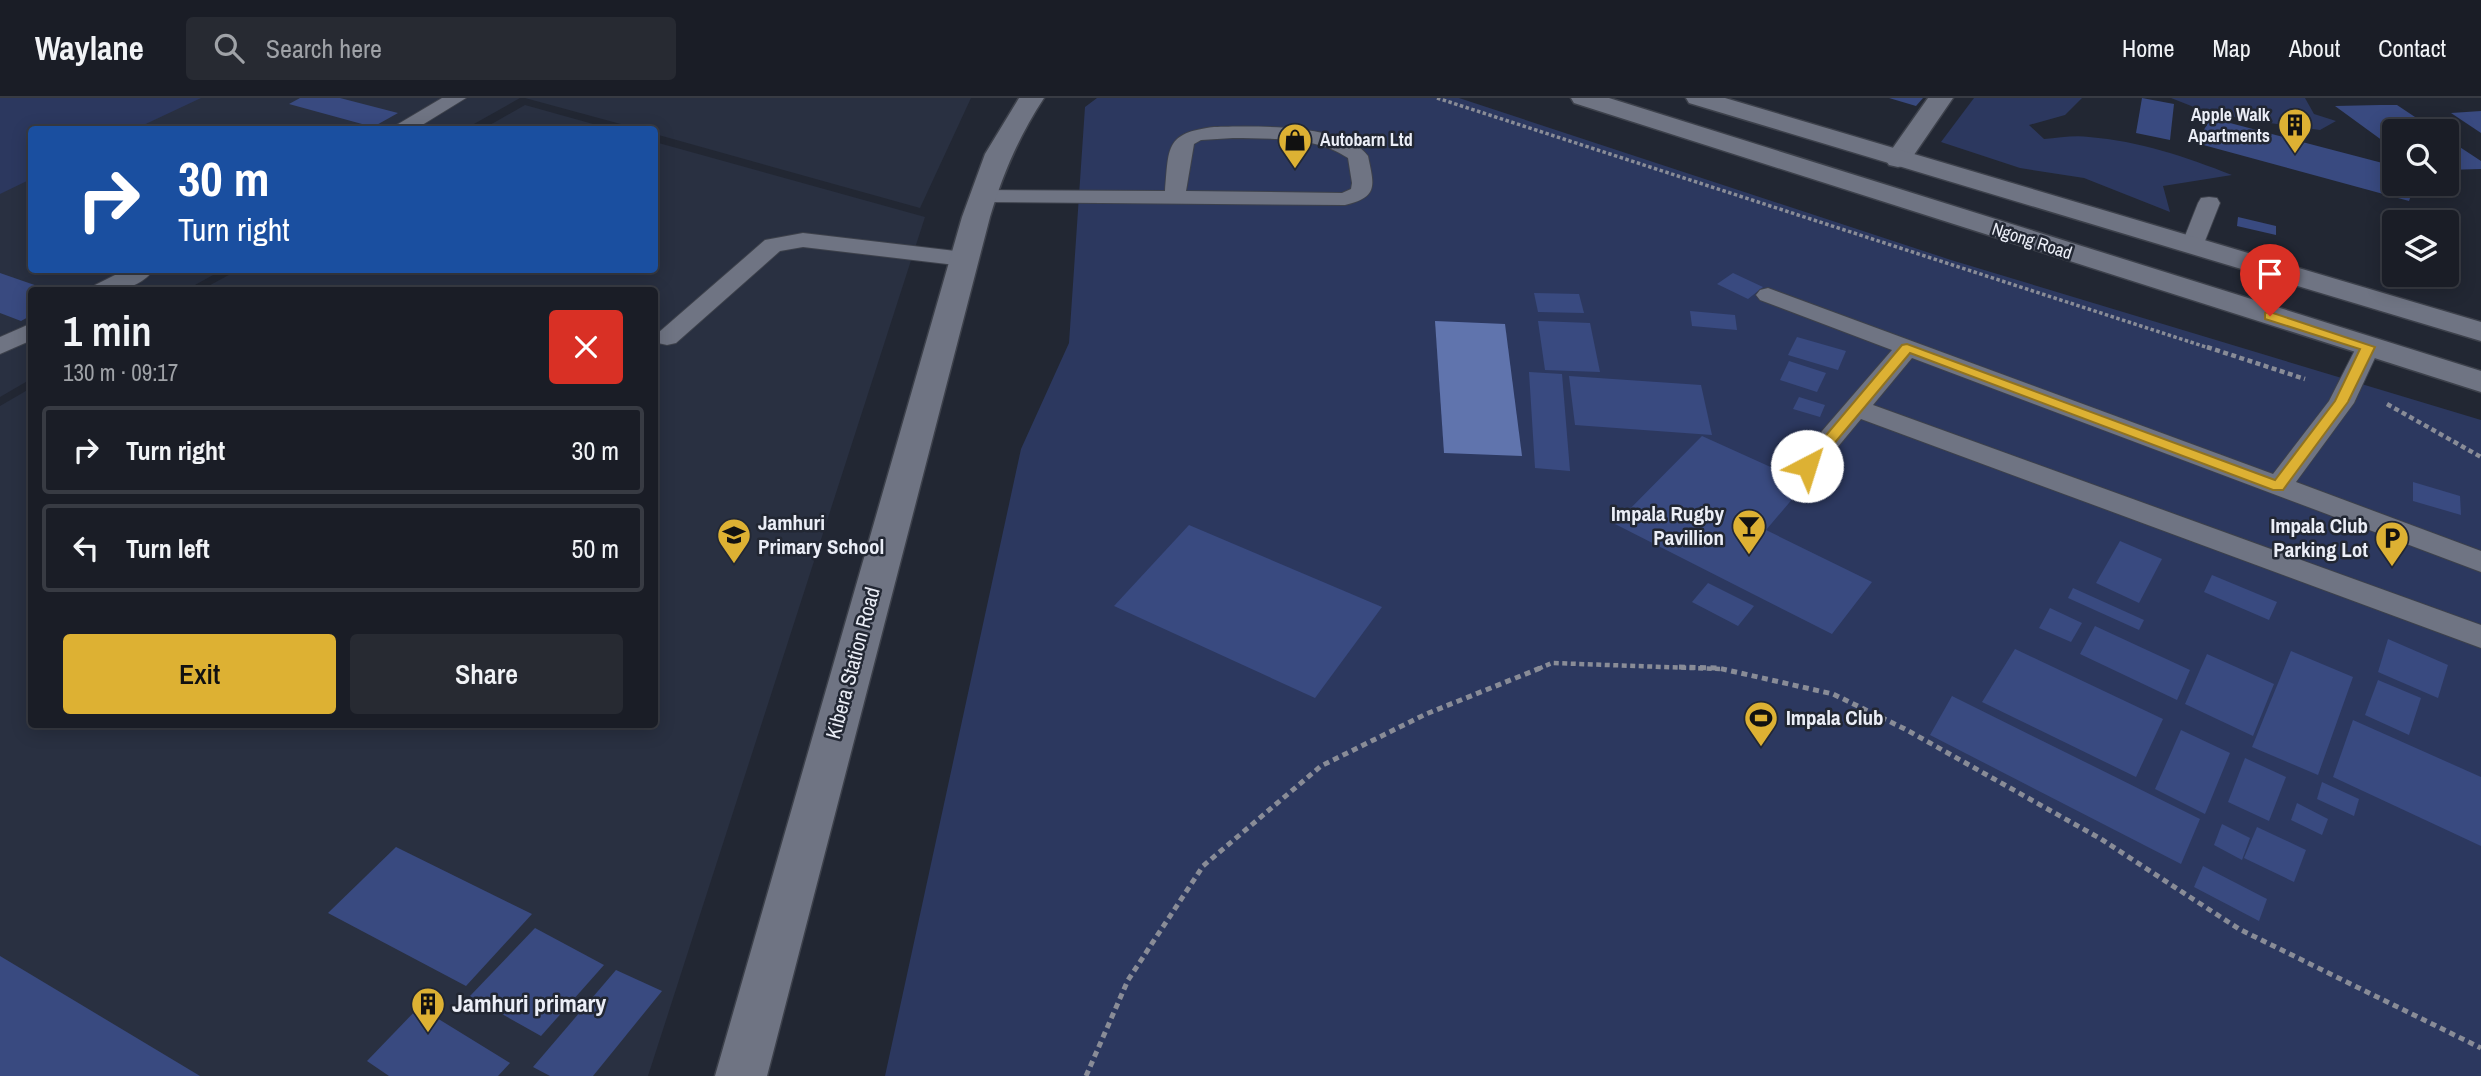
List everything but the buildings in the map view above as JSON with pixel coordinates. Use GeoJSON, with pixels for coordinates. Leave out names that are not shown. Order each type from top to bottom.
{"type":"FeatureCollection","features":[{"type":"Feature","properties":{"kind":"main road","name":"Kibera Station Road"},"geometry":{"type":"LineString","coordinates":[[741,1076],[982,196],[989,173],[1032,98]]}},
{"type":"Feature","properties":{"kind":"main road","name":"Ngong Road"},"geometry":{"type":"LineString","coordinates":[[1583,98],[2481,382]]}},
{"type":"Feature","properties":{"kind":"main road","name":"Ngong Road"},"geometry":{"type":"LineString","coordinates":[[1698,98],[2481,332]]}},
{"type":"Feature","properties":{"kind":"main road"},"geometry":{"type":"LineString","coordinates":[[1898,159],[1941,98]]}},
{"type":"Feature","properties":{"kind":"lane"},"geometry":{"type":"LineString","coordinates":[[405,126],[456,98]]}},
{"type":"Feature","properties":{"kind":"lane"},"geometry":{"type":"LineString","coordinates":[[982,196],[1345,199],[1360,193],[1363,183],[1358,156],[1347,147],[1297,135],[1208,133],[1188,139],[1181,147],[1175,196]]}},
{"type":"Feature","properties":{"kind":"lane"},"geometry":{"type":"LineString","coordinates":[[2192,246],[2209,203]]}},
{"type":"Feature","properties":{"kind":"lane"},"geometry":{"type":"LineString","coordinates":[[667,338],[774,245],[786,241],[803,240],[964,259]]}},
{"type":"Feature","properties":{"kind":"lane"},"geometry":{"type":"LineString","coordinates":[[109,287],[136,273]]}},
{"type":"Feature","properties":{"kind":"lane"},"geometry":{"type":"LineString","coordinates":[[1768,295],[2481,562]]}},
{"type":"Feature","properties":{"kind":"lane"},"geometry":{"type":"LineString","coordinates":[[0,347],[28,332]]}},
{"type":"Feature","properties":{"kind":"lane"},"geometry":{"type":"LineString","coordinates":[[2278,487],[2341,402],[2368,347]]}},
{"type":"Feature","properties":{"kind":"lane"},"geometry":{"type":"LineString","coordinates":[[1807,466],[1907,348]]}},
{"type":"Feature","properties":{"kind":"lane"},"geometry":{"type":"LineString","coordinates":[[1857,408],[2481,637]]}},
{"type":"Feature","properties":{"kind":"path"},"geometry":{"type":"LineString","coordinates":[[1437,98],[2345,393],[2390,405],[2481,457]]}},
{"type":"Feature","properties":{"kind":"path"},"geometry":{"type":"LineString","coordinates":[[1086,1076],[1128,981],[1203,866],[1321,766],[1426,714],[1552,663],[1718,668],[1833,694],[1905,729],[2101,839],[2239,929],[2481,1048]]}},
{"type":"Feature","properties":{"kind":"shaded area"},"geometry":{"type":"Polygon","coordinates":[[[0,98],[520,98],[470,126],[28,126],[28,273],[217,273],[191,287],[28,287],[28,381],[0,397],[0,98]]]}},
{"type":"Feature","properties":{"kind":"shaded area"},"geometry":{"type":"Polygon","coordinates":[[[0,98],[201,98],[141,126],[28,126],[28,180],[0,194],[0,98]]]}},
{"type":"Feature","properties":{"kind":"shaded area"},"geometry":{"type":"Polygon","coordinates":[[[525,98],[971,98],[920,208],[658,135],[658,126],[628,126],[525,98]]]}},
{"type":"Feature","properties":{"kind":"shaded area","name":"Impala Club"},"geometry":{"type":"Polygon","coordinates":[[[1097,98],[1459,98],[1951,260],[2481,420],[2481,1076],[885,1076],[1021,449],[1069,343],[1085,107],[1097,98]]]}},
{"type":"Feature","properties":{"kind":"shaded area"},"geometry":{"type":"Polygon","coordinates":[[[1974,98],[2082,98],[2065,115],[2029,125],[2044,139],[2083,136],[2126,142],[2180,156],[2232,175],[2163,186],[2170,212],[2084,178],[2020,168],[1941,142],[1974,98]]]}},
{"type":"Feature","properties":{"kind":"shaded area"},"geometry":{"type":"Polygon","coordinates":[[[2171,98],[2305,98],[2314,114],[2336,121],[2320,130],[2255,121],[2204,111],[2171,98]]]}},
{"type":"Feature","properties":{"kind":"shaded area"},"geometry":{"type":"Polygon","coordinates":[[[525,105],[600,126],[488,126],[525,105]]]}},
{"type":"Feature","properties":{"kind":"shaded area","name":"Jamhuri Primary School"},"geometry":{"type":"Polygon","coordinates":[[[658,143],[925,217],[648,1076],[0,1076],[0,406],[28,390],[28,728],[658,728],[658,287],[207,287],[232,273],[658,273],[658,143]]]}},
{"type":"Feature","properties":{"kind":"shaded area"},"geometry":{"type":"Polygon","coordinates":[[[1435,321],[1505,324],[1522,456],[1444,453],[1435,321]]]}},
{"type":"Feature","properties":{"kind":"place","name":"Apple Walk Apartments"},"geometry":{"type":"Point","coordinates":[2295,155]}},
{"type":"Feature","properties":{"kind":"place","name":"Autobarn Ltd"},"geometry":{"type":"Point","coordinates":[1295,170]}},
{"type":"Feature","properties":{"kind":"place","name":"Impala Rugby Pavillion"},"geometry":{"type":"Point","coordinates":[1749,556]}},
{"type":"Feature","properties":{"kind":"place","name":"Jamhuri Primary School"},"geometry":{"type":"Point","coordinates":[734,565]}},
{"type":"Feature","properties":{"kind":"place","name":"Impala Club Parking Lot"},"geometry":{"type":"Point","coordinates":[2392,568]}},
{"type":"Feature","properties":{"kind":"place","name":"Impala Club"},"geometry":{"type":"Point","coordinates":[1761,748]}},
{"type":"Feature","properties":{"kind":"place","name":"Jamhuri primary"},"geometry":{"type":"Point","coordinates":[428,1034]}},
{"type":"Feature","properties":{"kind":"route"},"geometry":{"type":"LineString","coordinates":[[1807,466],[1907,348],[2278,487],[2341,402],[2368,347],[2270,316]]}}]}
